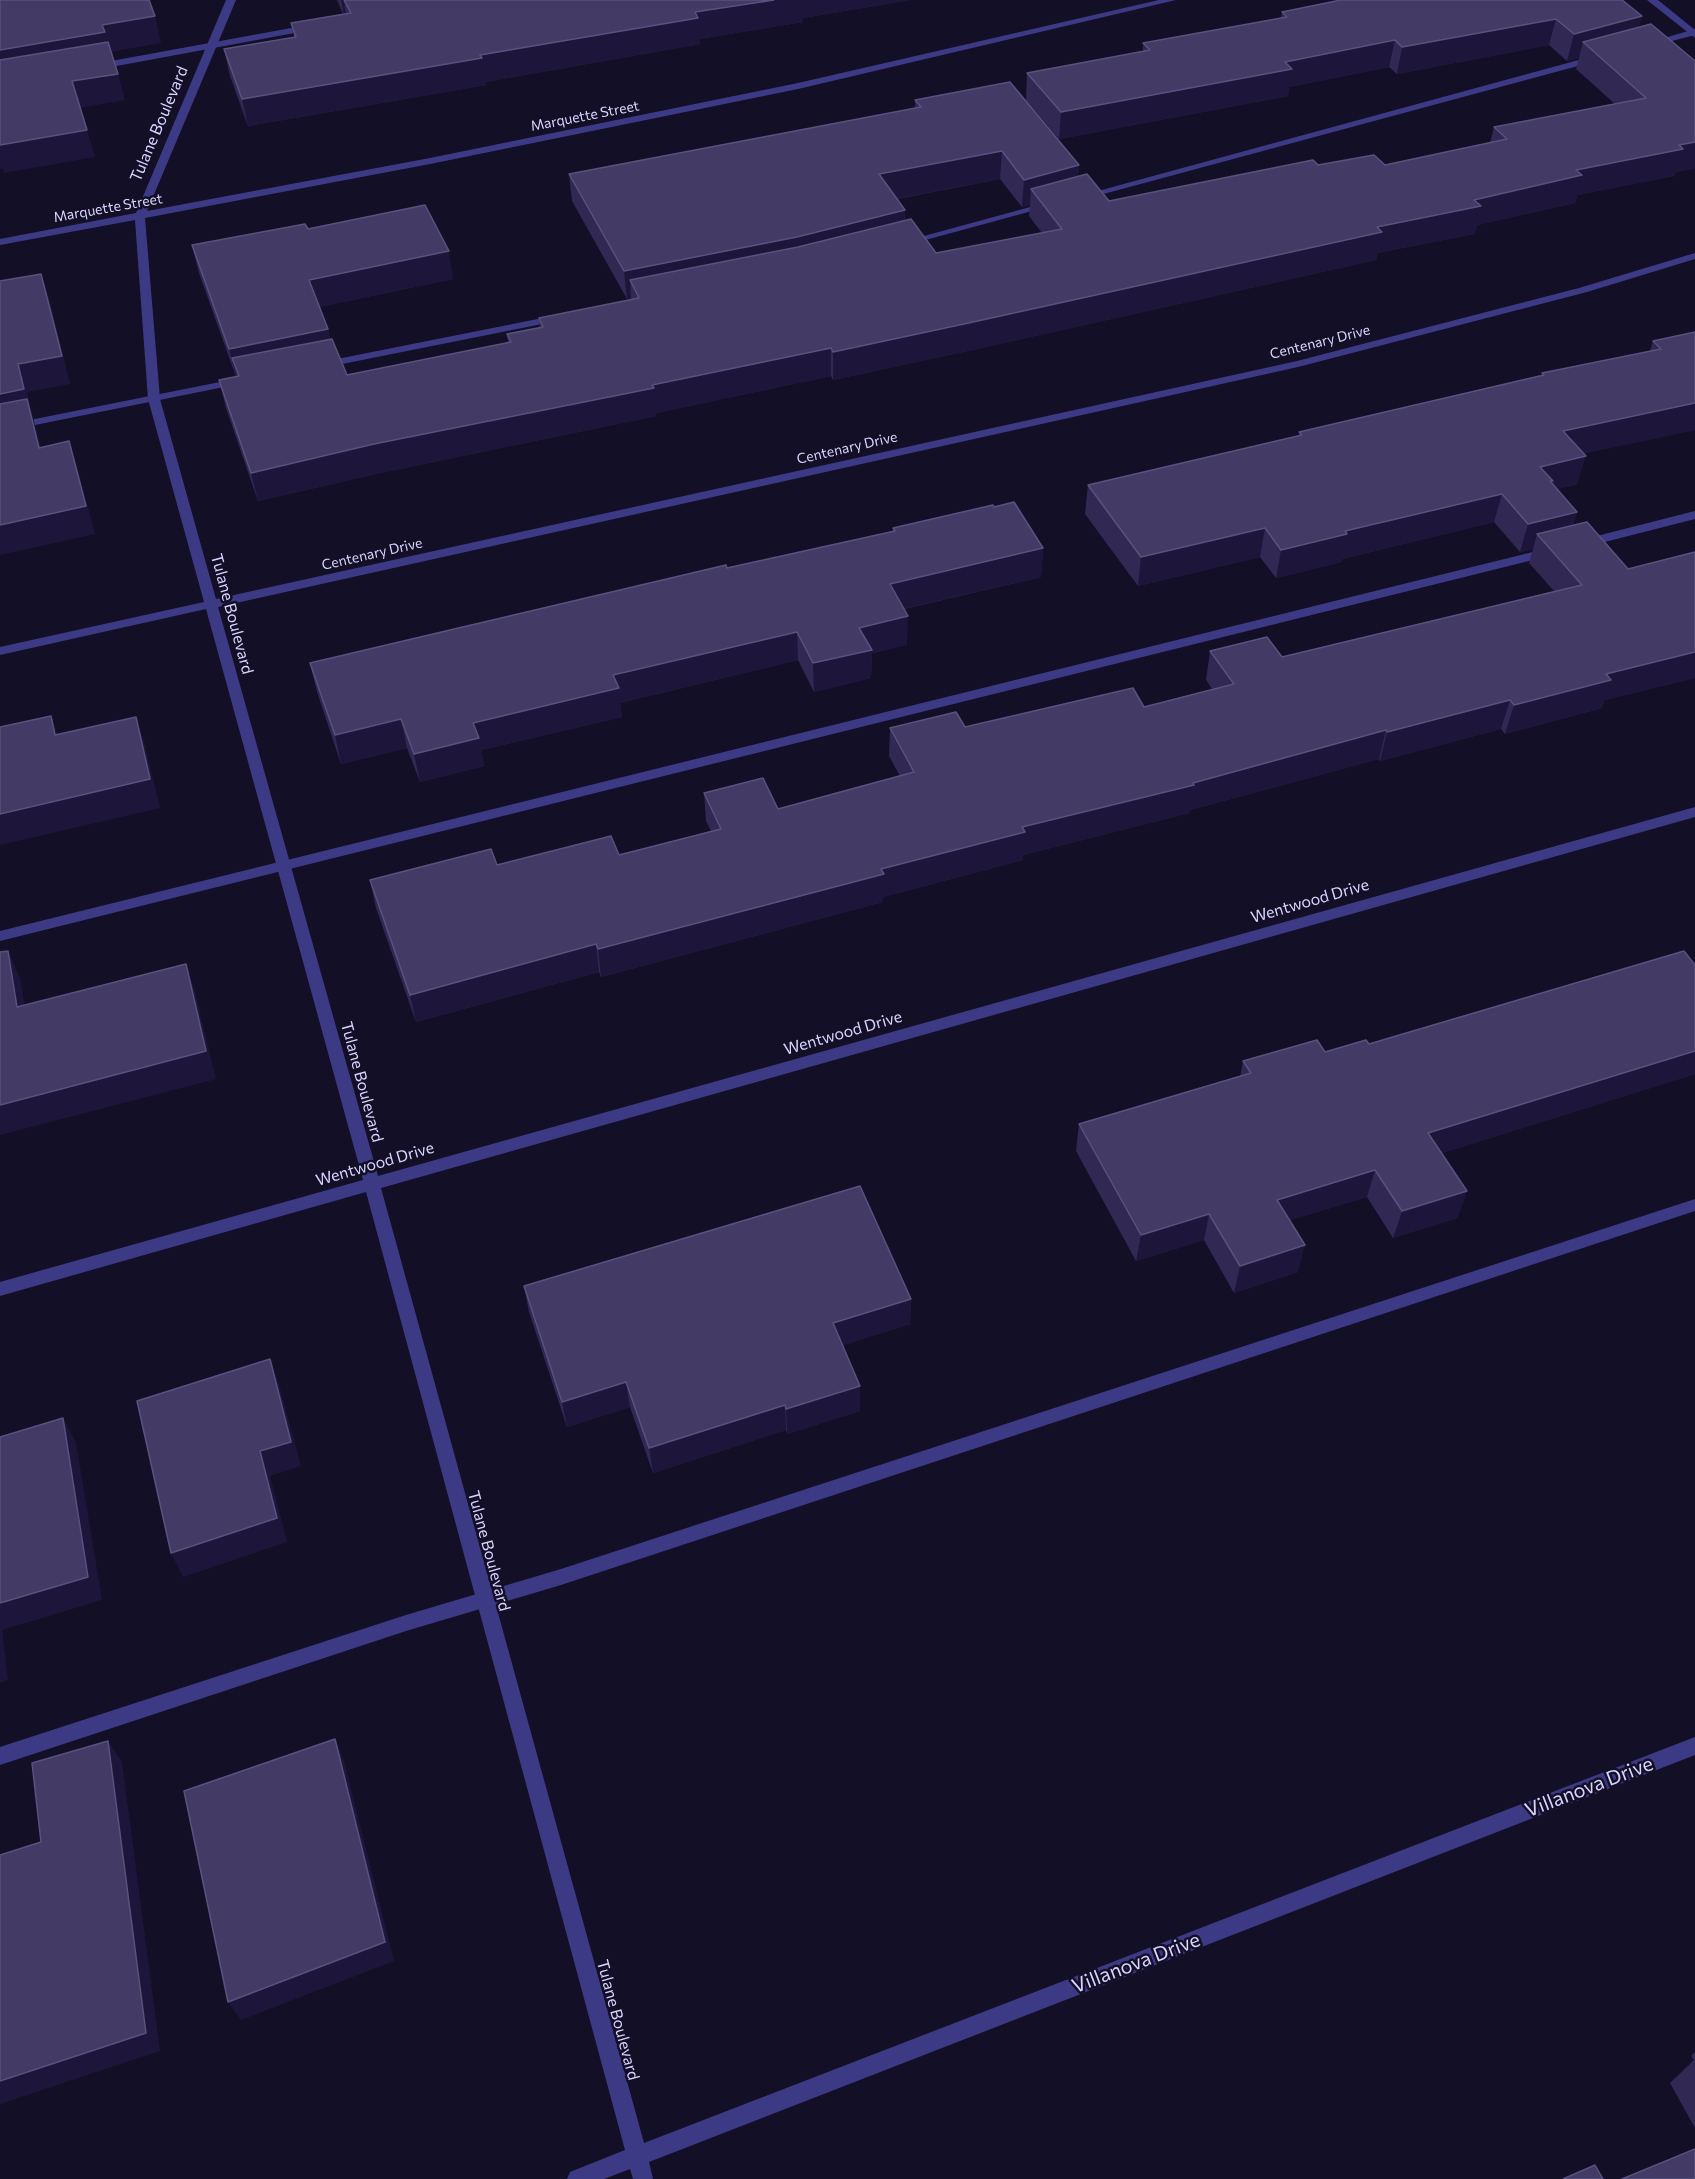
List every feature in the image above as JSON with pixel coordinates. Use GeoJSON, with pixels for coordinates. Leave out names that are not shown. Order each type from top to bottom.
{"type":"FeatureCollection","features":[{"type":"Feature","properties":{"kind":"street","name":"Tulane Boulevard"},"geometry":{"type":"LineString","coordinates":[[231,0],[140,216],[154,399],[372,1184],[643,2179]]}},
{"type":"Feature","properties":{"kind":"street","name":"Marquette Street"},"geometry":{"type":"LineString","coordinates":[[0,242],[798,86],[1171,0]]}},
{"type":"Feature","properties":{"kind":"street"},"geometry":{"type":"LineString","coordinates":[[1652,0],[1694,33]]}},
{"type":"Feature","properties":{"kind":"street"},"geometry":{"type":"LineString","coordinates":[[82,69],[211,48],[325,25]]}},
{"type":"Feature","properties":{"kind":"street"},"geometry":{"type":"LineString","coordinates":[[1634,48],[1694,33]]}},
{"type":"Feature","properties":{"kind":"street"},"geometry":{"type":"LineString","coordinates":[[1068,200],[1611,55]]}},
{"type":"Feature","properties":{"kind":"street"},"geometry":{"type":"LineString","coordinates":[[898,244],[1056,203]]}},
{"type":"Feature","properties":{"kind":"street","name":"Centenary Drive"},"geometry":{"type":"LineString","coordinates":[[0,651],[1298,364],[1582,291],[1695,256]]}},
{"type":"Feature","properties":{"kind":"street"},"geometry":{"type":"LineString","coordinates":[[306,368],[564,316]]}},
{"type":"Feature","properties":{"kind":"street"},"geometry":{"type":"LineString","coordinates":[[0,429],[248,380]]}},
{"type":"Feature","properties":{"kind":"street"},"geometry":{"type":"LineString","coordinates":[[0,936],[1695,515]]}},
{"type":"Feature","properties":{"kind":"street","name":"Wentwood Drive"},"geometry":{"type":"LineString","coordinates":[[0,1289],[1695,812]]}},
{"type":"Feature","properties":{"kind":"street"},"geometry":{"type":"LineString","coordinates":[[0,1756],[561,1577],[1695,1205]]}},
{"type":"Feature","properties":{"kind":"street","name":"Villanova Drive"},"geometry":{"type":"LineString","coordinates":[[576,2179],[1695,1746]]}},
{"type":"Feature","properties":{"kind":"building"},"geometry":{"type":"Polygon","coordinates":[[[0,0],[149,0],[155,16],[102,25],[105,32],[0,50],[0,0]]]}},
{"type":"Feature","properties":{"kind":"building"},"geometry":{"type":"Polygon","coordinates":[[[344,0],[774,0],[695,12],[698,18],[242,99],[224,49],[296,37],[291,23],[351,13],[344,0]]]}},
{"type":"Feature","properties":{"kind":"building"},"geometry":{"type":"Polygon","coordinates":[[[1341,0],[1622,0],[1642,16],[1574,34],[1556,19],[1402,47],[1395,40],[1285,62],[1292,69],[1061,112],[1027,73],[1150,50],[1143,43],[1287,17],[1282,12],[1341,0]]]}},
{"type":"Feature","properties":{"kind":"building"},"geometry":{"type":"Polygon","coordinates":[[[1651,24],[1695,61],[1695,142],[1679,145],[1683,149],[1576,170],[1582,175],[1474,200],[1481,206],[1377,227],[1382,232],[833,352],[831,348],[652,385],[654,388],[374,444],[251,473],[219,380],[239,376],[232,358],[332,339],[347,375],[511,342],[507,334],[543,327],[539,318],[639,298],[630,280],[798,247],[911,219],[936,253],[1062,229],[1031,189],[1087,174],[1109,201],[1313,160],[1318,165],[1374,155],[1385,165],[1507,139],[1494,127],[1646,98],[1583,42],[1651,24]]]}},
{"type":"Feature","properties":{"kind":"building"},"geometry":{"type":"Polygon","coordinates":[[[108,42],[118,74],[72,81],[87,130],[0,145],[0,60],[108,42]]]}},
{"type":"Feature","properties":{"kind":"building"},"geometry":{"type":"Polygon","coordinates":[[[1010,82],[1079,165],[1024,180],[1002,151],[879,174],[905,210],[797,237],[624,271],[569,174],[921,107],[915,100],[1010,82]]]}},
{"type":"Feature","properties":{"kind":"building"},"geometry":{"type":"Polygon","coordinates":[[[425,205],[449,251],[309,280],[328,329],[229,349],[192,245],[305,224],[308,229],[425,205]]]}},
{"type":"Feature","properties":{"kind":"building"},"geometry":{"type":"Polygon","coordinates":[[[41,274],[62,356],[18,364],[24,389],[0,394],[0,281],[41,274]]]}},
{"type":"Feature","properties":{"kind":"building"},"geometry":{"type":"Polygon","coordinates":[[[1695,332],[1695,403],[1563,431],[1586,456],[1540,467],[1577,512],[1528,524],[1502,494],[1345,531],[1347,534],[1281,550],[1265,528],[1141,557],[1088,485],[1302,435],[1299,432],[1544,375],[1542,373],[1661,349],[1653,341],[1695,332]]]}},
{"type":"Feature","properties":{"kind":"building"},"geometry":{"type":"Polygon","coordinates":[[[27,399],[39,448],[69,441],[86,506],[0,525],[0,404],[27,399]]]}},
{"type":"Feature","properties":{"kind":"building"},"geometry":{"type":"Polygon","coordinates":[[[1014,502],[1043,548],[890,584],[908,616],[859,628],[872,650],[813,663],[797,632],[613,675],[619,688],[473,723],[479,738],[414,754],[401,719],[335,735],[310,663],[726,565],[727,568],[1014,502]]]}},
{"type":"Feature","properties":{"kind":"building"},"geometry":{"type":"Polygon","coordinates":[[[1587,522],[1628,569],[1695,552],[1695,652],[1606,674],[1611,680],[1514,705],[1510,700],[1387,732],[1386,730],[1193,783],[1194,785],[1022,827],[1025,832],[881,869],[884,874],[598,949],[596,944],[410,995],[370,880],[491,849],[497,865],[611,836],[619,855],[721,829],[704,793],[763,778],[778,809],[914,772],[890,728],[956,712],[965,727],[1133,688],[1144,707],[1234,684],[1210,651],[1267,637],[1282,657],[1582,585],[1537,534],[1587,522]]]}},
{"type":"Feature","properties":{"kind":"building"},"geometry":{"type":"Polygon","coordinates":[[[51,716],[55,735],[136,717],[150,779],[0,814],[0,727],[51,716]]]}},
{"type":"Feature","properties":{"kind":"building"},"geometry":{"type":"Polygon","coordinates":[[[8,951],[17,1007],[186,964],[206,1051],[0,1105],[0,952],[8,951]]]}},
{"type":"Feature","properties":{"kind":"building"},"geometry":{"type":"Polygon","coordinates":[[[1684,951],[1695,965],[1695,1051],[1428,1133],[1467,1191],[1402,1211],[1375,1170],[1277,1200],[1305,1245],[1240,1266],[1209,1214],[1141,1235],[1079,1124],[1251,1073],[1243,1061],[1317,1040],[1325,1052],[1366,1040],[1369,1044],[1684,951]]]}},
{"type":"Feature","properties":{"kind":"building"},"geometry":{"type":"Polygon","coordinates":[[[860,1186],[911,1299],[833,1323],[860,1386],[786,1409],[785,1405],[649,1448],[626,1382],[562,1402],[524,1286],[860,1186]]]}},
{"type":"Feature","properties":{"kind":"building"},"geometry":{"type":"Polygon","coordinates":[[[270,1359],[291,1442],[260,1451],[277,1518],[171,1553],[137,1401],[270,1359]]]}},
{"type":"Feature","properties":{"kind":"building"},"geometry":{"type":"Polygon","coordinates":[[[63,1418],[88,1577],[0,1603],[0,1437],[63,1418]]]}},
{"type":"Feature","properties":{"kind":"building"},"geometry":{"type":"Polygon","coordinates":[[[335,1739],[385,1942],[228,2002],[184,1791],[335,1739]]]}},
{"type":"Feature","properties":{"kind":"building"},"geometry":{"type":"Polygon","coordinates":[[[108,1741],[146,2033],[0,2081],[0,1855],[41,1842],[32,1763],[108,1741]]]}},
{"type":"Feature","properties":{"kind":"building"},"geometry":{"type":"Polygon","coordinates":[[[1695,2149],[1695,2179],[1622,2179],[1695,2149]]]}},
{"type":"Feature","properties":{"kind":"building"},"geometry":{"type":"Polygon","coordinates":[[[1595,2165],[1603,2179],[1563,2179],[1595,2165]]]}}]}
